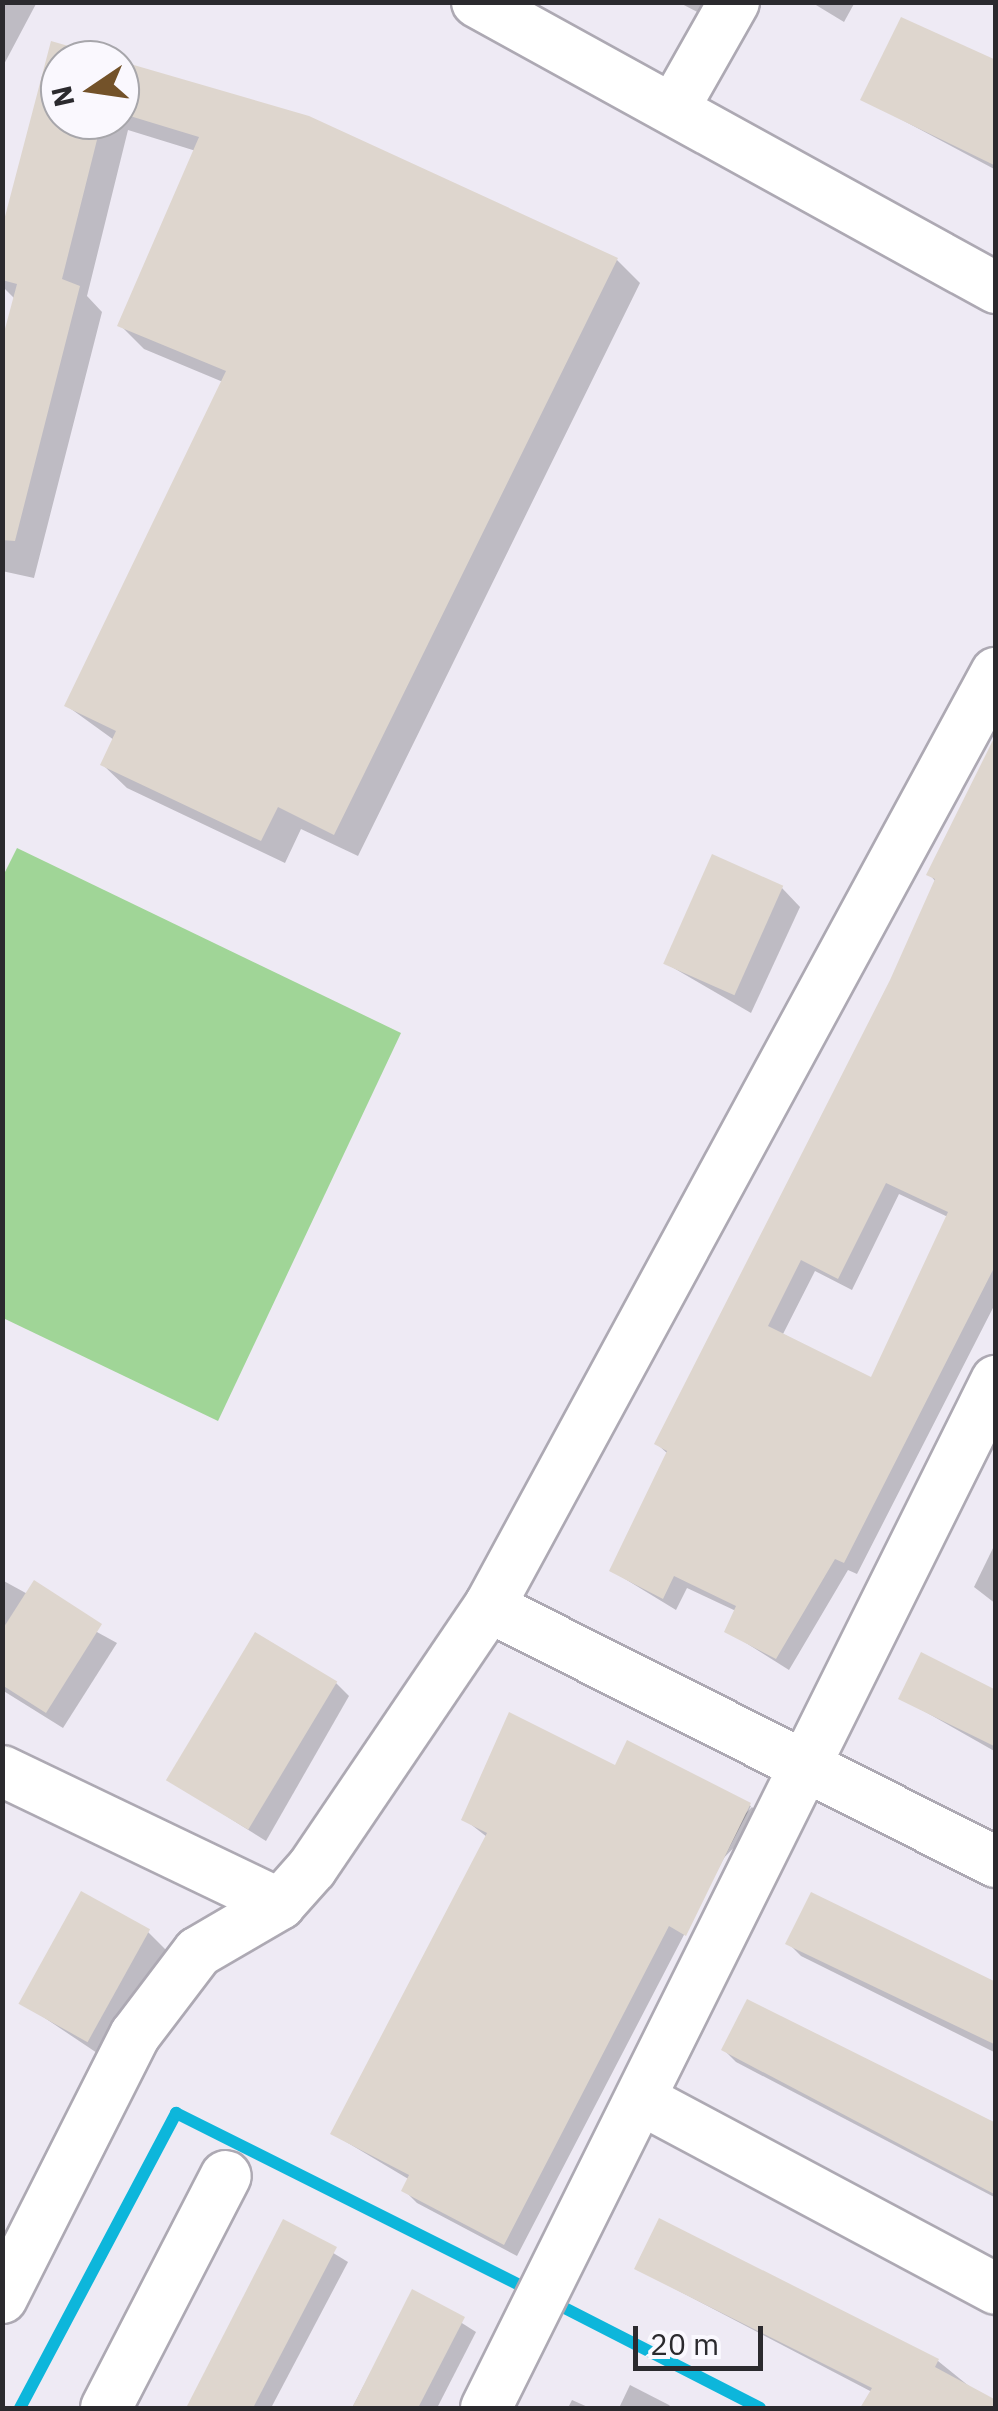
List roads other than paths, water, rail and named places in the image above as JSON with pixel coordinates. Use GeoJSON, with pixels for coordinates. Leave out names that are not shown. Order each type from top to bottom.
{"type":"FeatureCollection","features":[{"type":"Feature","properties":{"kind":"street"},"geometry":{"type":"LineString","coordinates":[[477,2],[996,288]]}},
{"type":"Feature","properties":{"kind":"street"},"geometry":{"type":"LineString","coordinates":[[674,108],[734,2]]}},
{"type":"Feature","properties":{"kind":"street"},"geometry":{"type":"LineString","coordinates":[[2,2298],[135,2035],[198,1952],[280,1904],[488,1607],[996,673]]}},
{"type":"Feature","properties":{"kind":"street"},"geometry":{"type":"LineString","coordinates":[[486,2408],[808,1771],[981,1445],[996,1380]]}},
{"type":"Feature","properties":{"kind":"street"},"geometry":{"type":"LineString","coordinates":[[488,1607],[808,1771],[996,1862]]}},
{"type":"Feature","properties":{"kind":"street"},"geometry":{"type":"LineString","coordinates":[[2,1771],[280,1904]]}},
{"type":"Feature","properties":{"kind":"street"},"geometry":{"type":"LineString","coordinates":[[644,2101],[996,2289]]}},
{"type":"Feature","properties":{"kind":"street"},"geometry":{"type":"LineString","coordinates":[[106,2408],[226,2176]]}},
{"type":"Feature","properties":{"kind":"waterway"},"geometry":{"type":"LineString","coordinates":[[20,2408],[176,2113],[531,2291]]}},
{"type":"Feature","properties":{"kind":"waterway"},"geometry":{"type":"LineString","coordinates":[[549,2300],[760,2408]]}}]}
